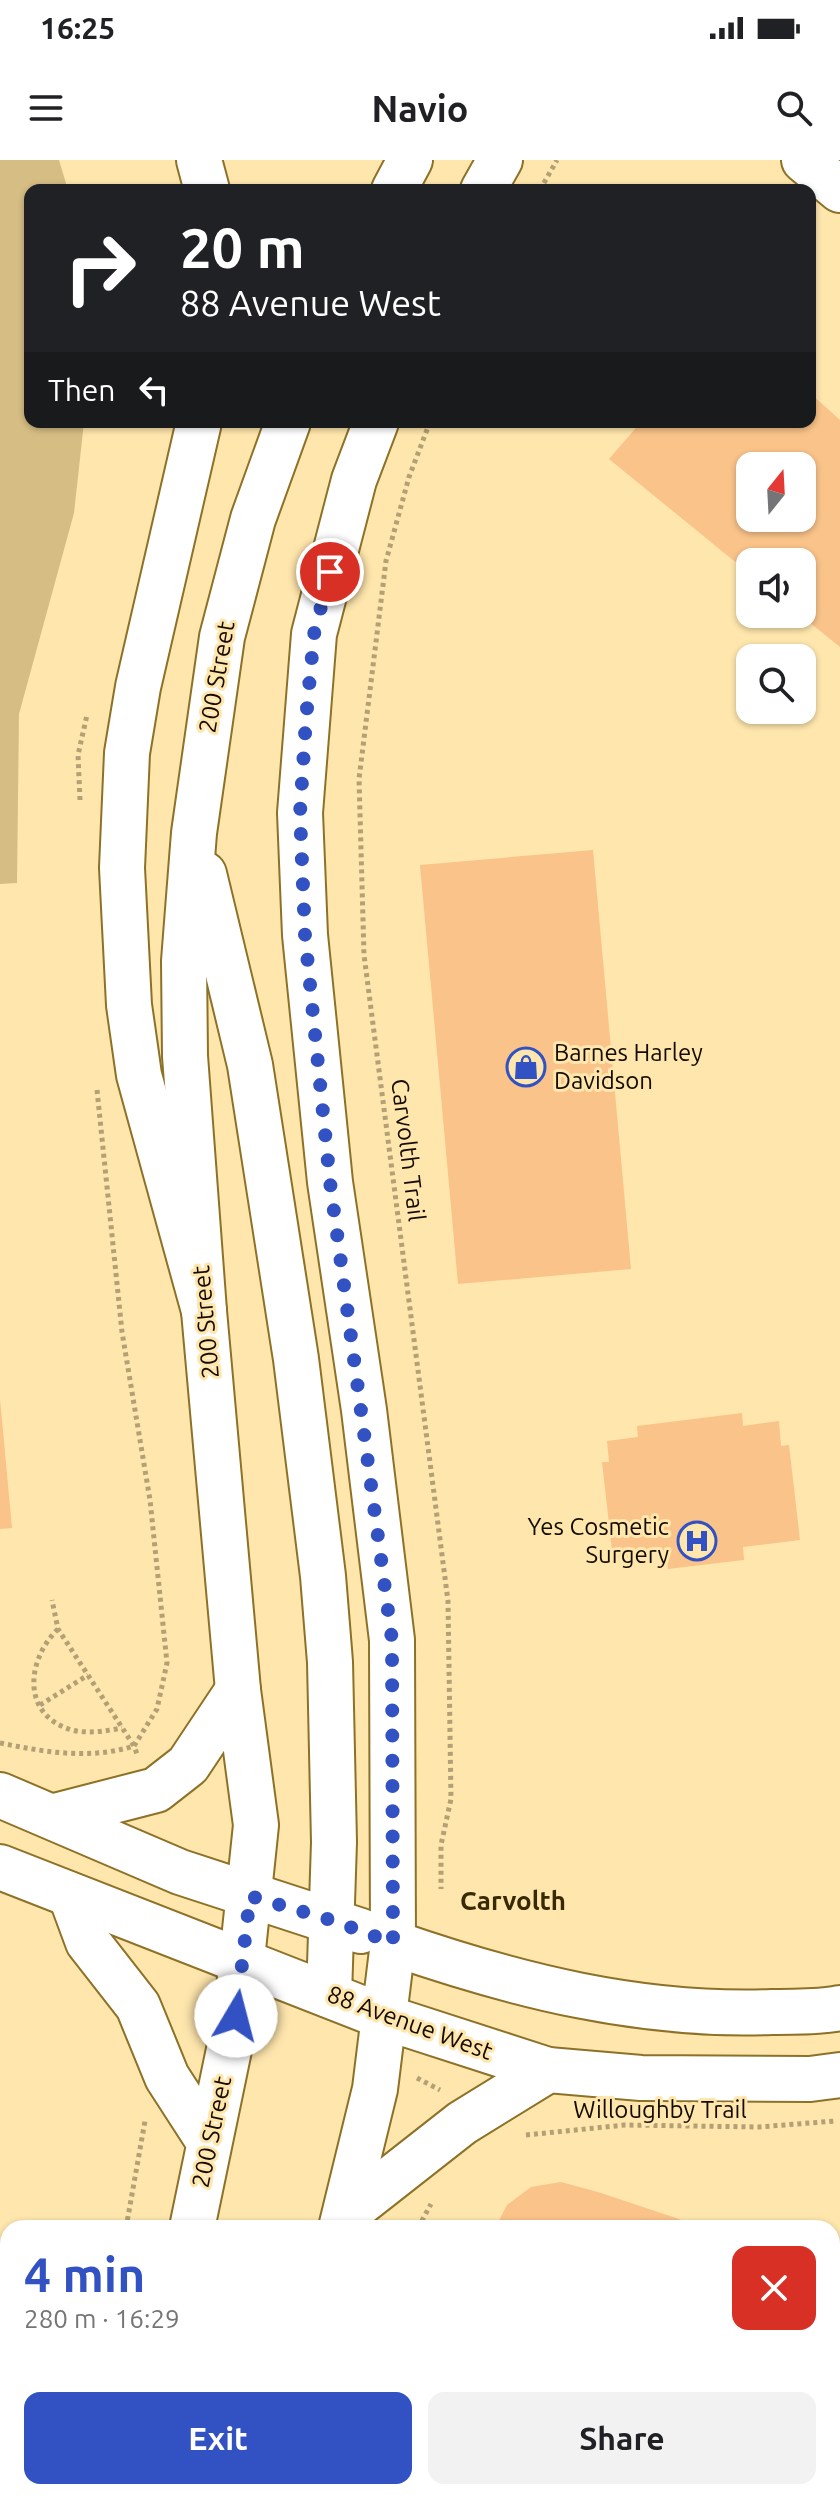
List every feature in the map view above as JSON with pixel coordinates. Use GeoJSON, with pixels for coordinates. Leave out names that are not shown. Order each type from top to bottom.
{"type":"FeatureCollection","features":[{"type":"Feature","properties":{"kind":"main road"},"geometry":{"type":"LineString","coordinates":[[199,160],[205,184]]}},
{"type":"Feature","properties":{"kind":"main road"},"geometry":{"type":"LineString","coordinates":[[397,184],[410,160]]}},
{"type":"Feature","properties":{"kind":"main road"},"geometry":{"type":"LineString","coordinates":[[486,184],[500,160]]}},
{"type":"Feature","properties":{"kind":"main road"},"geometry":{"type":"LineString","coordinates":[[804,160],[840,190]]}},
{"type":"Feature","properties":{"kind":"main road"},"geometry":{"type":"LineString","coordinates":[[198,428],[138,687],[127,753],[122,868],[129,1005],[139,1075],[204,1311]]}},
{"type":"Feature","properties":{"kind":"main road","name":"200 Street"},"geometry":{"type":"LineString","coordinates":[[194,2220],[244,1960],[256,1825],[238,1690],[204,1311],[185,1056],[184,961],[194,833],[222,637],[253,519],[286,428]]}},
{"type":"Feature","properties":{"kind":"main road"},"geometry":{"type":"LineString","coordinates":[[344,2220],[375,2089],[393,1943],[392,1640],[330,1182],[305,935],[300,813],[314,634],[354,480],[374,428]]}},
{"type":"Feature","properties":{"kind":"main road"},"geometry":{"type":"LineString","coordinates":[[194,833],[250,1065],[298,1375],[330,1662],[334,1921],[329,1995]]}},
{"type":"Feature","properties":{"kind":"main road"},"geometry":{"type":"LineString","coordinates":[[55,1816],[156,1790],[188,1765],[238,1690]]}},
{"type":"Feature","properties":{"kind":"main road"},"geometry":{"type":"LineString","coordinates":[[0,1795],[180,1872],[334,1921],[466,1969],[645,2009],[727,2014],[840,2008]]}},
{"type":"Feature","properties":{"kind":"main road","name":"88 Avenue West"},"geometry":{"type":"LineString","coordinates":[[0,1867],[384,2017],[548,2070],[641,2078],[810,2079],[840,2075]]}},
{"type":"Feature","properties":{"kind":"main road"},"geometry":{"type":"LineString","coordinates":[[71,1896],[88,1942],[138,2006],[167,2077],[209,2142]]}},
{"type":"Feature","properties":{"kind":"main road"},"geometry":{"type":"LineString","coordinates":[[345,2220],[462,2123],[548,2070]]}},
{"type":"Feature","properties":{"kind":"path"},"geometry":{"type":"LineString","coordinates":[[543,184],[557,160]]}},
{"type":"Feature","properties":{"kind":"path","name":"Carvolth Trail"},"geometry":{"type":"LineString","coordinates":[[428,428],[409,477],[386,561],[359,779],[364,955],[448,1601],[451,1799],[441,1845],[441,1889]]}},
{"type":"Feature","properties":{"kind":"path"},"geometry":{"type":"LineString","coordinates":[[0,1743],[97,1755],[134,1746],[58,1629],[52,1600]]}},
{"type":"Feature","properties":{"kind":"path"},"geometry":{"type":"LineString","coordinates":[[58,1629],[37,1654],[33,1687],[40,1705],[49,1717],[73,1730],[122,1728]]}},
{"type":"Feature","properties":{"kind":"path"},"geometry":{"type":"LineString","coordinates":[[40,1705],[88,1675]]}},
{"type":"Feature","properties":{"kind":"path"},"geometry":{"type":"LineString","coordinates":[[127,2220],[145,2113]]}},
{"type":"Feature","properties":{"kind":"path","name":"Willoughby Trail"},"geometry":{"type":"LineString","coordinates":[[521,2136],[625,2125],[759,2127],[840,2120]]}},
{"type":"Feature","properties":{"kind":"shaded area"},"geometry":{"type":"Polygon","coordinates":[[[0,160],[59,160],[66,184],[24,184],[24,428],[83,428],[74,513],[19,714],[17,883],[0,884],[0,160]]]}},
{"type":"Feature","properties":{"kind":"building"},"geometry":{"type":"Polygon","coordinates":[[[816,398],[840,420],[840,647],[816,628],[816,548],[736,548],[736,563],[609,459],[636,428],[816,428],[816,398]]]}},
{"type":"Feature","properties":{"kind":"building","name":"Barnes Harley Davidson"},"geometry":{"type":"Polygon","coordinates":[[[593,850],[631,1269],[458,1284],[420,865],[593,850]]]}},
{"type":"Feature","properties":{"kind":"building"},"geometry":{"type":"Polygon","coordinates":[[[0,1399],[12,1528],[0,1529],[0,1399]]]}},
{"type":"Feature","properties":{"kind":"building"},"geometry":{"type":"Polygon","coordinates":[[[742,1413],[743,1426],[779,1421],[781,1446],[789,1445],[800,1540],[743,1547],[744,1560],[668,1569],[666,1553],[613,1559],[602,1462],[609,1462],[607,1441],[638,1437],[637,1426],[742,1413]]]}},
{"type":"Feature","properties":{"kind":"building"},"geometry":{"type":"Polygon","coordinates":[[[561,2182],[682,2220],[499,2220],[507,2205],[531,2187],[561,2182]]]}},
{"type":"Feature","properties":{"kind":"place","name":"Barnes Harley Davidson"},"geometry":{"type":"Point","coordinates":[526,1067]}},
{"type":"Feature","properties":{"kind":"place","name":"Yes Cosmetic Surgery"},"geometry":{"type":"Point","coordinates":[697,1541]}},
{"type":"Feature","properties":{"kind":"district","name":"Carvolth"},"geometry":{"type":"Point","coordinates":[513,1901]}},
{"type":"Feature","properties":{"kind":"route"},"geometry":{"type":"LineString","coordinates":[[236,2016],[250,1896],[334,1921],[393,1943],[392,1640],[364,1410],[330,1182],[305,935],[300,813],[306,719],[314,634],[330,572]]}}]}
